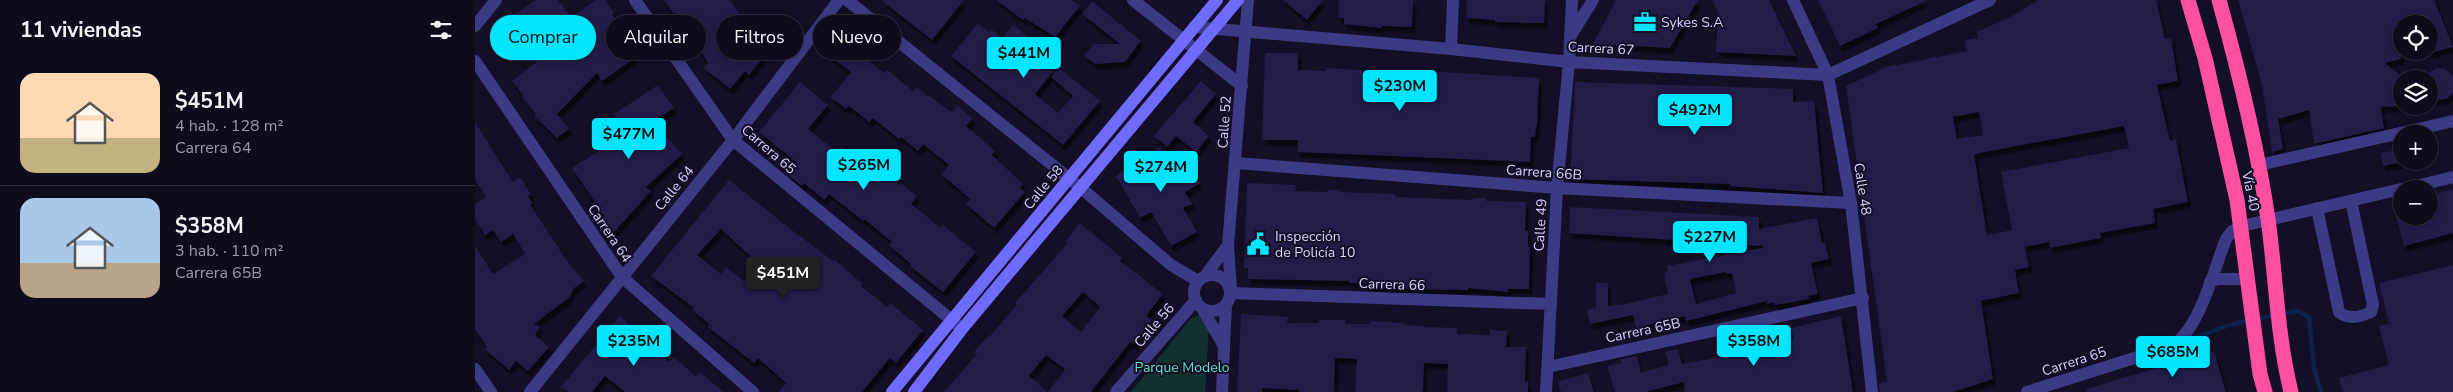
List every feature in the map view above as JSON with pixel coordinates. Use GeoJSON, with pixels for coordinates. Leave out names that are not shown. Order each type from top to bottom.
{"type":"FeatureCollection","features":[{"type":"Feature","properties":{"kind":"highway","name":"Vía 40"},"geometry":{"type":"LineString","coordinates":[[2188,0],[2205,58],[2242,226],[2260,374],[2265,392]]}},
{"type":"Feature","properties":{"kind":"highway","name":"Vía 40"},"geometry":{"type":"LineString","coordinates":[[2219,0],[2234,52],[2259,165],[2268,220],[2281,341],[2291,392]]}},
{"type":"Feature","properties":{"kind":"street"},"geometry":{"type":"LineString","coordinates":[[475,26],[496,0]]}},
{"type":"Feature","properties":{"kind":"street","name":"Carrera 65"},"geometry":{"type":"LineString","coordinates":[[635,0],[733,140],[957,325]]}},
{"type":"Feature","properties":{"kind":"street","name":"Calle 64"},"geometry":{"type":"LineString","coordinates":[[530,392],[733,140],[839,0]]}},
{"type":"Feature","properties":{"kind":"street"},"geometry":{"type":"LineString","coordinates":[[847,0],[1070,179],[1171,265],[1224,346]]}},
{"type":"Feature","properties":{"kind":"street"},"geometry":{"type":"LineString","coordinates":[[1133,0],[1242,86]]}},
{"type":"Feature","properties":{"kind":"street","name":"Calle 58"},"geometry":{"type":"LineString","coordinates":[[914,392],[957,325],[1070,179],[1217,0]]}},
{"type":"Feature","properties":{"kind":"street","name":"Calle 58"},"geometry":{"type":"LineString","coordinates":[[892,392],[957,325],[1081,188],[1238,0]]}},
{"type":"Feature","properties":{"kind":"street","name":"Calle 52"},"geometry":{"type":"LineString","coordinates":[[1222,392],[1229,296],[1228,246],[1248,0]]}},
{"type":"Feature","properties":{"kind":"street"},"geometry":{"type":"LineString","coordinates":[[1451,49],[1453,0]]}},
{"type":"Feature","properties":{"kind":"street","name":"Calle 49"},"geometry":{"type":"LineString","coordinates":[[1546,392],[1557,188],[1569,62],[1572,0]]}},
{"type":"Feature","properties":{"kind":"street"},"geometry":{"type":"LineString","coordinates":[[1571,35],[1593,0]]}},
{"type":"Feature","properties":{"kind":"street","name":"Calle 48"},"geometry":{"type":"LineString","coordinates":[[1793,0],[1828,75],[1851,203],[1863,298],[1871,392]]}},
{"type":"Feature","properties":{"kind":"street","name":"Carrera 67"},"geometry":{"type":"LineString","coordinates":[[1194,27],[1451,49],[1569,62],[1828,75],[1990,0]]}},
{"type":"Feature","properties":{"kind":"street","name":"Carrera 64"},"geometry":{"type":"LineString","coordinates":[[475,61],[622,277],[753,392]]}},
{"type":"Feature","properties":{"kind":"street"},"geometry":{"type":"LineString","coordinates":[[2259,165],[2453,121]]}},
{"type":"Feature","properties":{"kind":"street","name":"Carrera 66B"},"geometry":{"type":"LineString","coordinates":[[1236,162],[1557,188],[1851,203]]}},
{"type":"Feature","properties":{"kind":"street"},"geometry":{"type":"LineString","coordinates":[[2438,181],[2453,177]]}},
{"type":"Feature","properties":{"kind":"street"},"geometry":{"type":"LineString","coordinates":[[2242,226],[2393,191]]}},
{"type":"Feature","properties":{"kind":"street"},"geometry":{"type":"LineString","coordinates":[[2317,208],[2339,312],[2343,316],[2350,317],[2365,315],[2371,312],[2373,305],[2351,201]]}},
{"type":"Feature","properties":{"kind":"street","name":"Carrera 65"},"geometry":{"type":"LineString","coordinates":[[2027,392],[2172,346],[2179,341],[2192,324],[2226,239],[2231,231],[2242,226]]}},
{"type":"Feature","properties":{"kind":"street"},"geometry":{"type":"LineString","coordinates":[[1197,302],[1195,286],[1228,246]]}},
{"type":"Feature","properties":{"kind":"street"},"geometry":{"type":"LineString","coordinates":[[1171,265],[1202,278],[1221,276],[1229,296],[1217,310],[1197,302]]}},
{"type":"Feature","properties":{"kind":"street"},"geometry":{"type":"LineString","coordinates":[[2209,282],[2218,279],[2249,281]]}},
{"type":"Feature","properties":{"kind":"street","name":"Carrera 66"},"geometry":{"type":"LineString","coordinates":[[1229,296],[1551,304]]}},
{"type":"Feature","properties":{"kind":"street","name":"Carrera 65B"},"geometry":{"type":"LineString","coordinates":[[1548,367],[1863,298]]}},
{"type":"Feature","properties":{"kind":"street","name":"Calle 56"},"geometry":{"type":"LineString","coordinates":[[1116,392],[1197,302]]}},
{"type":"Feature","properties":{"kind":"street"},"geometry":{"type":"LineString","coordinates":[[475,369],[491,392]]}},
{"type":"Feature","properties":{"kind":"green space","name":"Parque Modelo"},"geometry":{"type":"Polygon","coordinates":[[[1201,315],[1209,326],[1205,392],[1131,392],[1191,318],[1201,315]]]}},
{"type":"Feature","properties":{"kind":"building"},"geometry":{"type":"Polygon","coordinates":[[[536,0],[558,0],[569,15],[516,15],[536,0]]]}},
{"type":"Feature","properties":{"kind":"building"},"geometry":{"type":"Polygon","coordinates":[[[596,0],[605,0],[614,13],[606,15],[606,60],[632,60],[602,81],[597,73],[557,114],[569,129],[557,138],[534,116],[536,114],[512,81],[539,60],[596,60],[596,15],[574,15],[596,0]]]}},
{"type":"Feature","properties":{"kind":"building"},"geometry":{"type":"Polygon","coordinates":[[[664,0],[730,0],[740,15],[716,15],[716,60],[761,60],[749,75],[745,71],[730,89],[704,68],[708,63],[706,60],[706,15],[674,14],[664,0]]]}},
{"type":"Feature","properties":{"kind":"building"},"geometry":{"type":"Polygon","coordinates":[[[881,0],[964,0],[932,40],[881,0]]]}},
{"type":"Feature","properties":{"kind":"building"},"geometry":{"type":"Polygon","coordinates":[[[996,0],[1072,0],[1080,6],[1055,37],[1025,18],[1023,20],[996,0]]]}},
{"type":"Feature","properties":{"kind":"building"},"geometry":{"type":"Polygon","coordinates":[[[1283,0],[1323,0],[1307,20],[1283,0]]]}},
{"type":"Feature","properties":{"kind":"building"},"geometry":{"type":"Polygon","coordinates":[[[1339,0],[1413,0],[1412,27],[1382,26],[1382,28],[1344,24],[1344,18],[1338,18],[1339,0]]]}},
{"type":"Feature","properties":{"kind":"building"},"geometry":{"type":"Polygon","coordinates":[[[1467,0],[1545,0],[1544,23],[1495,22],[1495,20],[1466,18],[1467,0]]]}},
{"type":"Feature","properties":{"kind":"building","name":"Sykes S.A"},"geometry":{"type":"Polygon","coordinates":[[[1616,0],[1698,0],[1670,48],[1593,44],[1616,0]]]}},
{"type":"Feature","properties":{"kind":"building","name":"Sykes S.A"},"geometry":{"type":"Polygon","coordinates":[[[1712,0],[1769,0],[1796,56],[1716,52],[1718,12],[1712,0]]]}},
{"type":"Feature","properties":{"kind":"building"},"geometry":{"type":"Polygon","coordinates":[[[1818,0],[1928,0],[1876,24],[1878,28],[1840,46],[1818,0]]]}},
{"type":"Feature","properties":{"kind":"building"},"geometry":{"type":"Polygon","coordinates":[[[2038,0],[2156,0],[2165,39],[2171,38],[2178,81],[2157,85],[2170,141],[2176,139],[2188,202],[2153,209],[2155,223],[2100,233],[2101,238],[2050,248],[2049,242],[2025,247],[2029,267],[2015,270],[2019,293],[1981,301],[1993,379],[1953,392],[1880,392],[1879,383],[1887,381],[1846,86],[1887,67],[1967,51],[1965,40],[1978,38],[1977,32],[2014,15],[2038,0]],[[1979,112],[1953,117],[1957,139],[1983,135],[1979,112]],[[2124,126],[1974,154],[1987,235],[2012,230],[2001,172],[2129,148],[2124,126]]]}},
{"type":"Feature","properties":{"kind":"building"},"geometry":{"type":"Polygon","coordinates":[[[2238,0],[2434,0],[2453,47],[2438,51],[2438,15],[2393,15],[2393,60],[2397,60],[2385,63],[2394,70],[2393,106],[2381,107],[2384,128],[2314,144],[2309,110],[2278,119],[2283,149],[2272,152],[2262,85],[2238,0]]]}},
{"type":"Feature","properties":{"kind":"building"},"geometry":{"type":"Polygon","coordinates":[[[1092,1],[1141,41],[1125,62],[1096,64],[1084,56],[1094,44],[1120,44],[1082,14],[1092,1]]]}},
{"type":"Feature","properties":{"kind":"building"},"geometry":{"type":"Polygon","coordinates":[[[978,23],[990,33],[992,30],[1002,38],[1013,25],[1044,50],[1037,59],[1053,72],[1035,94],[1058,113],[1073,96],[1051,77],[1059,68],[1100,101],[1063,145],[951,56],[978,23]]]}},
{"type":"Feature","properties":{"kind":"building"},"geometry":{"type":"Polygon","coordinates":[[[1265,53],[1298,53],[1298,70],[1326,71],[1326,68],[1427,74],[1427,71],[1539,78],[1537,126],[1535,137],[1531,137],[1530,162],[1298,152],[1298,140],[1262,140],[1265,53]]]}},
{"type":"Feature","properties":{"kind":"building"},"geometry":{"type":"Polygon","coordinates":[[[835,60],[867,60],[884,73],[887,70],[913,91],[916,87],[952,112],[957,106],[973,118],[966,126],[995,151],[992,155],[1023,184],[1020,188],[1025,192],[994,228],[966,204],[970,199],[941,174],[949,165],[923,144],[918,151],[901,137],[899,139],[873,118],[869,122],[849,106],[846,109],[831,97],[851,72],[835,60]]]}},
{"type":"Feature","properties":{"kind":"building"},"geometry":{"type":"Polygon","coordinates":[[[2437,68],[2445,69],[2453,75],[2453,94],[2446,99],[2438,100],[2438,70],[2434,70],[2437,68]]]}},
{"type":"Feature","properties":{"kind":"building"},"geometry":{"type":"Polygon","coordinates":[[[1201,81],[1216,94],[1193,122],[1209,136],[1196,152],[1176,136],[1167,147],[1154,136],[1201,81]]]}},
{"type":"Feature","properties":{"kind":"building"},"geometry":{"type":"Polygon","coordinates":[[[800,82],[828,105],[808,129],[837,152],[841,147],[859,162],[862,159],[879,173],[882,170],[902,184],[917,196],[911,204],[941,228],[943,225],[976,252],[943,292],[910,266],[911,264],[889,245],[892,242],[864,219],[863,221],[829,194],[824,200],[804,183],[802,186],[787,174],[796,162],[759,132],[800,82]]]}},
{"type":"Feature","properties":{"kind":"building"},"geometry":{"type":"Polygon","coordinates":[[[1575,82],[1793,89],[1793,102],[1814,101],[1823,193],[1730,186],[1730,184],[1570,179],[1575,82]]]}},
{"type":"Feature","properties":{"kind":"building"},"geometry":{"type":"Polygon","coordinates":[[[658,85],[674,108],[652,122],[682,154],[646,187],[651,191],[614,232],[601,221],[605,216],[592,204],[595,202],[572,168],[626,133],[614,114],[658,85]]]}},
{"type":"Feature","properties":{"kind":"building"},"geometry":{"type":"Polygon","coordinates":[[[475,122],[513,182],[520,177],[531,194],[528,196],[532,203],[530,204],[569,264],[584,281],[573,289],[570,297],[534,324],[540,327],[535,335],[549,347],[528,371],[516,361],[509,370],[485,349],[487,347],[475,329],[475,246],[493,274],[525,254],[513,234],[501,242],[493,230],[485,235],[475,219],[475,204],[486,197],[475,180],[475,122]]]}},
{"type":"Feature","properties":{"kind":"building"},"geometry":{"type":"Polygon","coordinates":[[[1160,147],[1172,169],[1186,161],[1199,184],[1185,192],[1192,204],[1183,208],[1197,232],[1171,246],[1151,212],[1140,218],[1116,176],[1127,166],[1160,147]]]}},
{"type":"Feature","properties":{"kind":"building"},"geometry":{"type":"Polygon","coordinates":[[[2393,151],[2393,164],[2383,166],[2381,153],[2393,151]]]}},
{"type":"Feature","properties":{"kind":"building"},"geometry":{"type":"Polygon","coordinates":[[[729,180],[833,261],[834,259],[863,284],[861,286],[887,307],[890,303],[923,330],[896,363],[890,358],[862,392],[779,392],[786,383],[758,358],[754,363],[708,327],[709,324],[692,310],[694,308],[651,276],[729,180]],[[721,229],[697,255],[721,274],[726,267],[744,281],[759,264],[721,229]]]}},
{"type":"Feature","properties":{"kind":"building"},"geometry":{"type":"Polygon","coordinates":[[[1247,183],[1296,185],[1295,191],[1328,192],[1328,190],[1340,190],[1340,192],[1395,194],[1395,197],[1473,200],[1473,198],[1486,198],[1486,201],[1526,202],[1525,231],[1528,231],[1528,247],[1530,247],[1529,289],[1508,289],[1508,292],[1468,288],[1468,290],[1405,289],[1365,286],[1365,283],[1349,283],[1349,281],[1248,279],[1248,268],[1244,267],[1247,183]]]}},
{"type":"Feature","properties":{"kind":"building"},"geometry":{"type":"Polygon","coordinates":[[[2453,189],[2453,233],[2404,246],[2398,225],[2438,225],[2438,193],[2453,189]]]}},
{"type":"Feature","properties":{"kind":"building"},"geometry":{"type":"Polygon","coordinates":[[[1570,207],[1759,217],[1759,229],[1817,218],[1822,243],[1825,242],[1829,259],[1811,263],[1818,294],[1808,296],[1809,299],[1775,305],[1774,302],[1767,304],[1767,301],[1686,321],[1685,316],[1647,325],[1648,328],[1637,331],[1633,315],[1590,324],[1587,310],[1596,308],[1596,283],[1608,283],[1608,306],[1625,304],[1668,294],[1664,273],[1668,272],[1667,266],[1763,248],[1763,246],[1569,233],[1570,207]],[[1726,272],[1690,279],[1696,304],[1736,293],[1732,273],[1726,274],[1726,272]]]}},
{"type":"Feature","properties":{"kind":"building"},"geometry":{"type":"Polygon","coordinates":[[[1080,223],[1122,258],[1120,261],[1163,294],[1146,316],[1152,320],[1133,344],[1130,342],[1091,392],[1048,392],[944,392],[977,354],[974,352],[1017,305],[1015,303],[1068,243],[1066,241],[1080,223]],[[1083,292],[1062,316],[1081,332],[1100,307],[1083,292]],[[1046,355],[1029,376],[1048,392],[1065,369],[1046,355]]]}},
{"type":"Feature","properties":{"kind":"building"},"geometry":{"type":"Polygon","coordinates":[[[2453,265],[2453,392],[2343,392],[2339,378],[2389,365],[2379,326],[2389,324],[2379,283],[2453,265]]]}},
{"type":"Feature","properties":{"kind":"building"},"geometry":{"type":"Polygon","coordinates":[[[1241,314],[1288,317],[1287,323],[1319,323],[1319,320],[1345,320],[1345,324],[1370,324],[1370,321],[1403,323],[1403,325],[1424,327],[1457,328],[1457,334],[1490,335],[1490,330],[1507,331],[1506,347],[1526,347],[1525,381],[1528,381],[1528,392],[1447,392],[1448,364],[1424,363],[1423,392],[1355,392],[1357,359],[1335,358],[1334,392],[1299,392],[1299,390],[1262,388],[1262,392],[1237,392],[1241,314]]]}},
{"type":"Feature","properties":{"kind":"building"},"geometry":{"type":"Polygon","coordinates":[[[620,316],[637,332],[634,335],[669,362],[674,357],[696,376],[699,372],[724,392],[625,392],[605,376],[592,392],[568,392],[561,387],[620,316]]]}},
{"type":"Feature","properties":{"kind":"building"},"geometry":{"type":"Polygon","coordinates":[[[1841,316],[1853,392],[1685,392],[1684,382],[1646,392],[1615,392],[1607,366],[1621,363],[1621,359],[1637,356],[1641,373],[1669,365],[1665,352],[1678,349],[1682,364],[1744,353],[1744,350],[1794,340],[1791,328],[1841,316]]]}},
{"type":"Feature","properties":{"kind":"building"},"geometry":{"type":"Polygon","coordinates":[[[2214,351],[2226,392],[2087,392],[2087,389],[2214,351]]]}},
{"type":"Feature","properties":{"kind":"building"},"geometry":{"type":"Polygon","coordinates":[[[1588,373],[1594,392],[1561,392],[1558,382],[1588,373]]]}},
{"type":"Feature","properties":{"kind":"waterway"},"geometry":{"type":"LineString","coordinates":[[2183,342],[2233,324],[2297,311],[2309,317],[2314,368],[2321,392]]}},
{"type":"Feature","properties":{"kind":"place","name":"Sykes S.A"},"geometry":{"type":"Point","coordinates":[1645,22]}},
{"type":"Feature","properties":{"kind":"place","name":"Inspección de Policía 10"},"geometry":{"type":"Point","coordinates":[1258,244]}}]}
